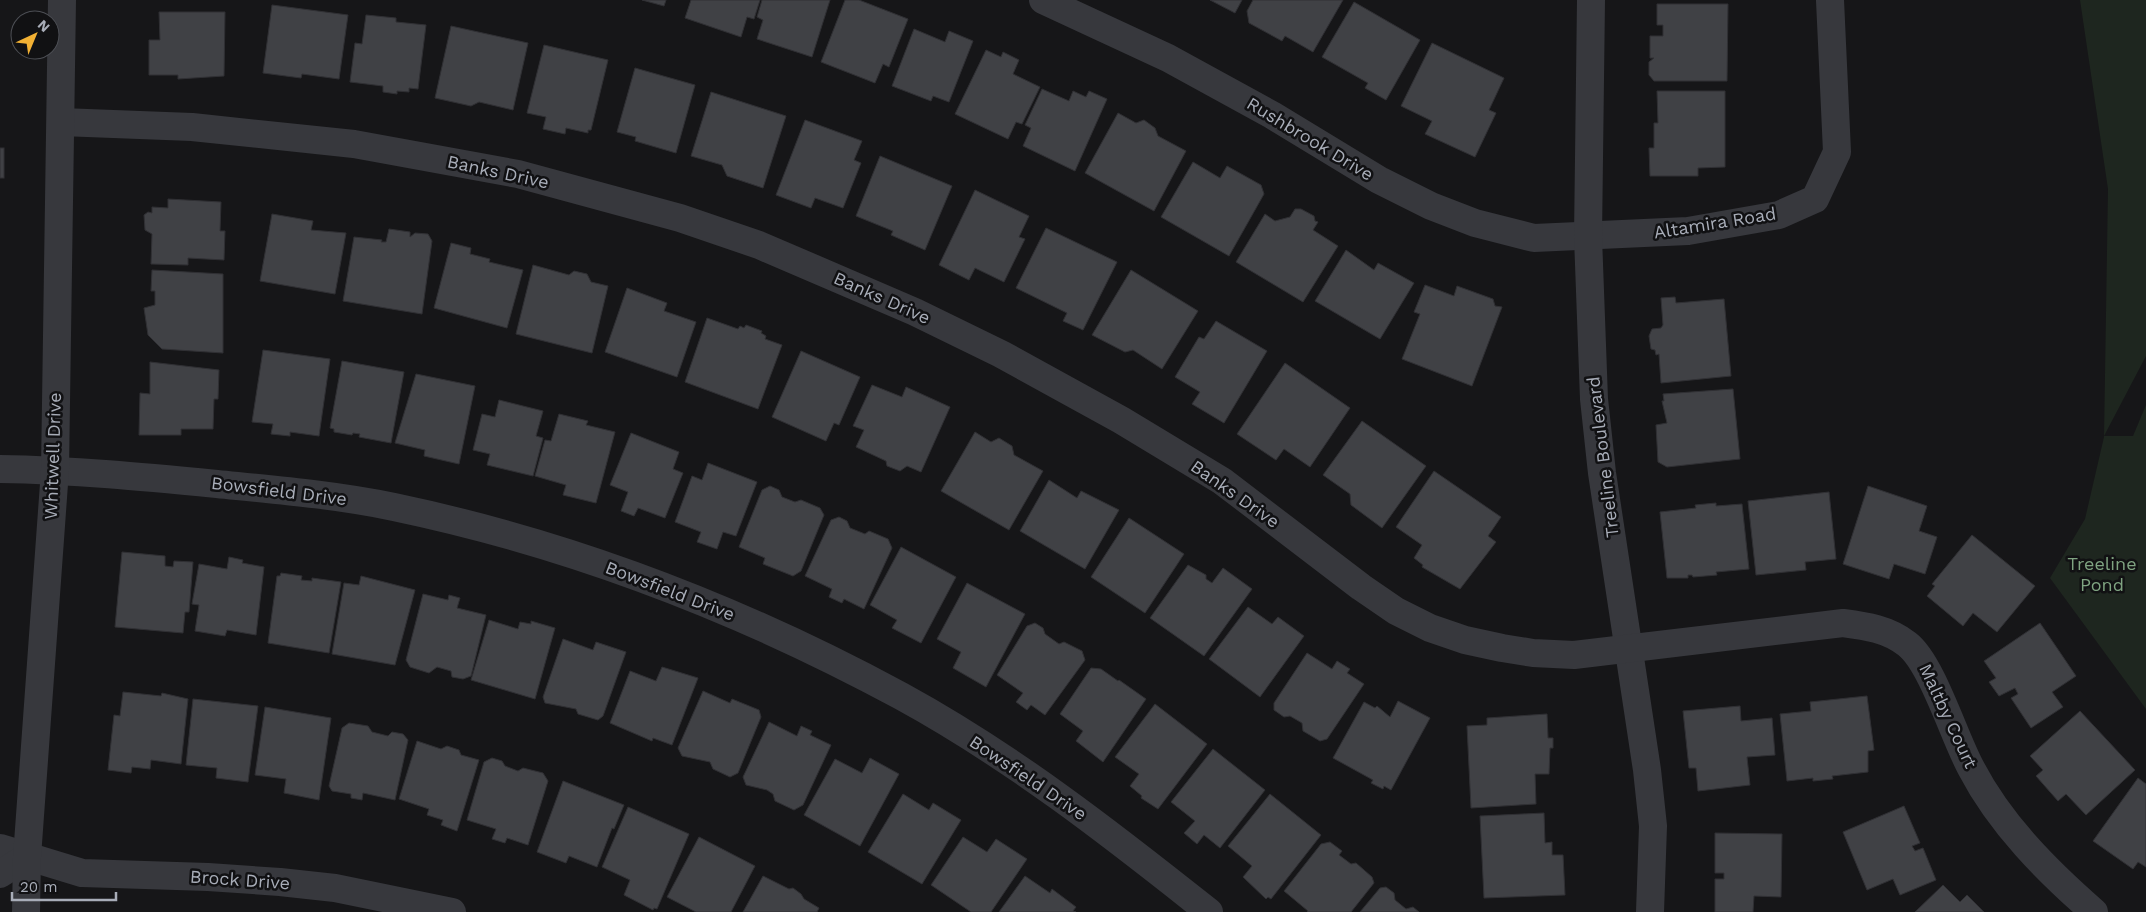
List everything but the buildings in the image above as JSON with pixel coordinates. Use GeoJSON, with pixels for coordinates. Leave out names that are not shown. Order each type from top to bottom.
{"type":"FeatureCollection","features":[{"type":"Feature","properties":{"kind":"street","name":"Whitwell Drive"},"geometry":{"type":"LineString","coordinates":[[26,912],[27,858],[55,470],[62,0]]}},
{"type":"Feature","properties":{"kind":"street","name":"Rushbrook Drive"},"geometry":{"type":"LineString","coordinates":[[1043,0],[1168,58],[1272,115],[1379,180],[1431,206],[1475,223],[1534,238],[1588,237]]}},
{"type":"Feature","properties":{"kind":"street","name":"Treeline Boulevard"},"geometry":{"type":"LineString","coordinates":[[1592,0],[1588,237],[1594,399],[1602,473],[1647,770],[1652,826],[1650,912]]}},
{"type":"Feature","properties":{"kind":"street","name":"Altamira Road"},"geometry":{"type":"LineString","coordinates":[[1588,237],[1688,231],[1779,215],[1815,199],[1837,152],[1830,0]]}},
{"type":"Feature","properties":{"kind":"street","name":"Banks Drive"},"geometry":{"type":"LineString","coordinates":[[61,122],[192,127],[354,144],[518,174],[680,218],[759,245],[860,287],[1002,354],[1121,420],[1222,481],[1361,587],[1396,611],[1430,628],[1465,640],[1533,653],[1574,655],[1630,649]]}},
{"type":"Feature","properties":{"kind":"street","name":"Bowsfield Drive"},"geometry":{"type":"LineString","coordinates":[[0,468],[105,473],[328,495],[395,508],[528,541],[650,582],[752,623],[817,653],[903,697],[984,746],[1065,801],[1209,912]]}},
{"type":"Feature","properties":{"kind":"street","name":"Maltby Court"},"geometry":{"type":"LineString","coordinates":[[1630,649],[1843,623],[1870,626],[1890,633],[1908,644],[1923,661],[1971,769],[1998,812],[2036,858],[2094,912]]}},
{"type":"Feature","properties":{"kind":"street","name":"Brock Drive"},"geometry":{"type":"LineString","coordinates":[[0,848],[27,858],[82,872],[208,877],[335,888],[452,912]]}},
{"type":"Feature","properties":{"kind":"street"},"geometry":{"type":"LineString","coordinates":[[0,874],[27,858]]}},
{"type":"Feature","properties":{"kind":"green space"},"geometry":{"type":"Polygon","coordinates":[[[2080,0],[2146,0],[2146,356],[2104,436],[2108,189],[2080,0]]]}},
{"type":"Feature","properties":{"kind":"green space","name":"Treeline Pond"},"geometry":{"type":"Polygon","coordinates":[[[2146,405],[2146,709],[2050,578],[2085,519],[2104,436],[2133,436],[2146,405]]]}}]}
